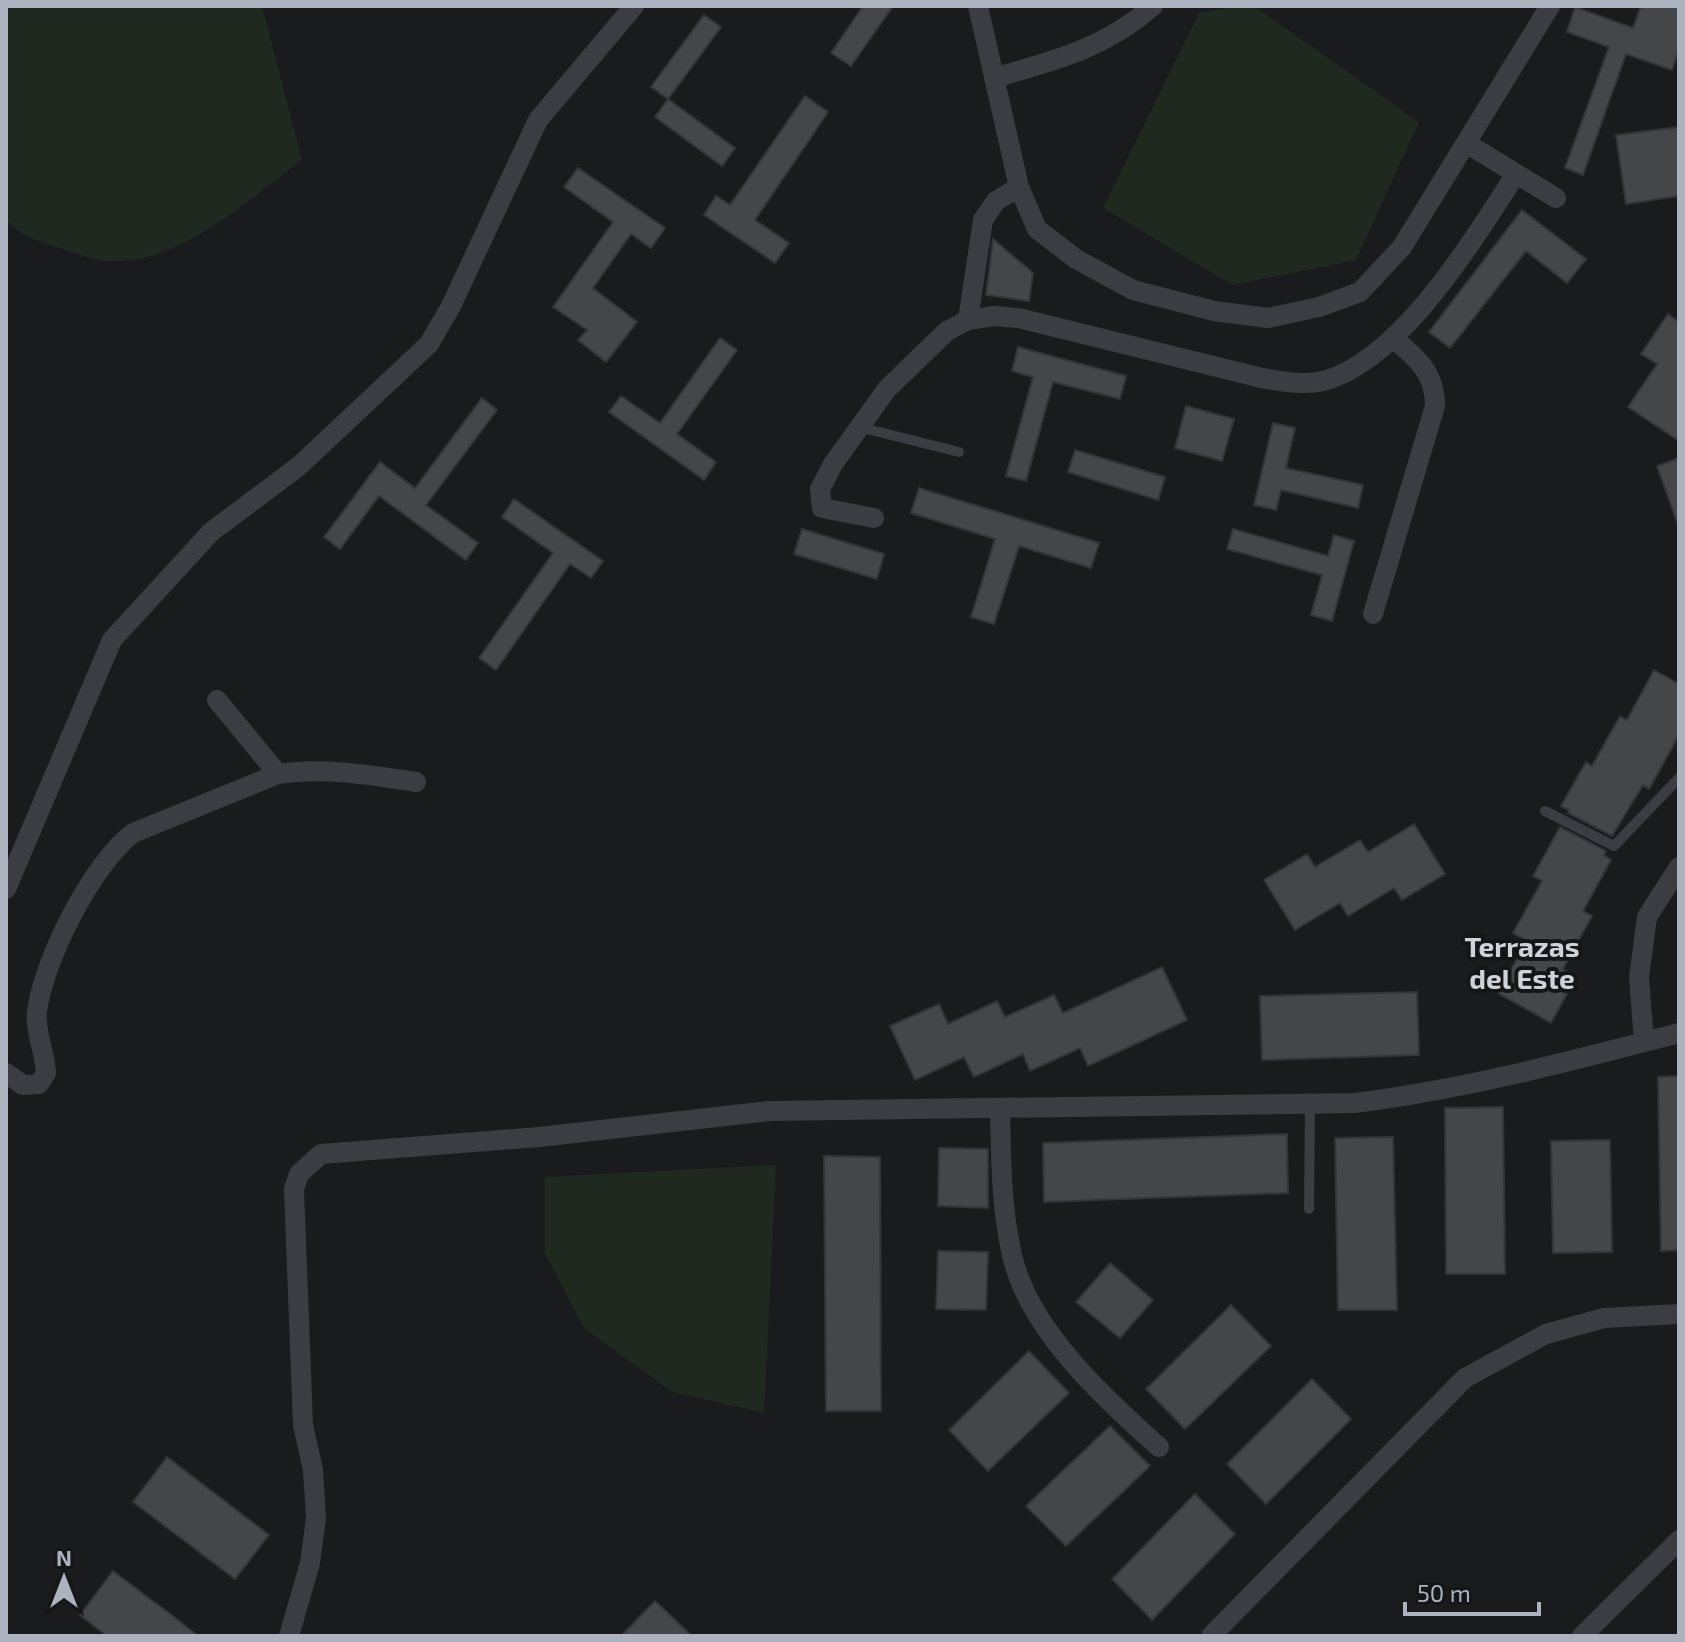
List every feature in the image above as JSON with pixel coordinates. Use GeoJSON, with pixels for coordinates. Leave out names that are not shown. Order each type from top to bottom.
{"type":"FeatureCollection","features":[{"type":"Feature","properties":{"kind":"street"},"geometry":{"type":"LineString","coordinates":[[6,889],[112,640],[211,532],[299,466],[429,344],[451,306],[538,120],[634,6]]}},
{"type":"Feature","properties":{"kind":"street"},"geometry":{"type":"LineString","coordinates":[[978,6],[1019,187],[1037,229],[1076,259],[1133,290],[1214,311],[1268,318],[1319,307],[1360,292],[1402,247],[1550,6]]}},
{"type":"Feature","properties":{"kind":"street"},"geometry":{"type":"LineString","coordinates":[[994,78],[1084,51],[1119,35],[1153,6]]}},
{"type":"Feature","properties":{"kind":"street"},"geometry":{"type":"LineString","coordinates":[[1466,143],[1556,198]]}},
{"type":"Feature","properties":{"kind":"street"},"geometry":{"type":"LineString","coordinates":[[874,518],[822,508],[820,489],[833,464],[887,389],[947,331],[968,320],[994,316],[1018,318],[1262,378],[1301,383],[1323,381],[1360,363],[1393,338],[1460,259],[1516,174]]}},
{"type":"Feature","properties":{"kind":"street"},"geometry":{"type":"LineString","coordinates":[[968,320],[983,220],[996,201],[1019,187]]}},
{"type":"Feature","properties":{"kind":"street"},"geometry":{"type":"LineString","coordinates":[[1373,614],[1435,406],[1435,386],[1429,372],[1393,338]]}},
{"type":"Feature","properties":{"kind":"street"},"geometry":{"type":"LineString","coordinates":[[217,700],[278,774]]}},
{"type":"Feature","properties":{"kind":"street"},"geometry":{"type":"LineString","coordinates":[[6,1073],[23,1085],[39,1084],[46,1073],[37,1013],[45,978],[79,905],[117,845],[133,833],[278,774],[302,770],[346,772],[416,782]]}},
{"type":"Feature","properties":{"kind":"street"},"geometry":{"type":"LineString","coordinates":[[1644,1042],[1639,977],[1647,917],[1679,867]]}},
{"type":"Feature","properties":{"kind":"street"},"geometry":{"type":"LineString","coordinates":[[289,1636],[310,1563],[316,1518],[313,1470],[303,1425],[294,1212],[294,1189],[308,1162],[336,1151],[539,1137],[770,1111],[1355,1103],[1426,1095],[1524,1075],[1679,1033]]}},
{"type":"Feature","properties":{"kind":"street"},"geometry":{"type":"LineString","coordinates":[[1000,1109],[1002,1191],[1012,1259],[1033,1305],[1092,1388],[1159,1447]]}},
{"type":"Feature","properties":{"kind":"street"},"geometry":{"type":"LineString","coordinates":[[1211,1636],[1465,1378],[1546,1334],[1604,1318],[1679,1314]]}},
{"type":"Feature","properties":{"kind":"street"},"geometry":{"type":"LineString","coordinates":[[1582,1636],[1679,1540]]}},
{"type":"Feature","properties":{"kind":"lane"},"geometry":{"type":"LineString","coordinates":[[859,427],[959,452]]}},
{"type":"Feature","properties":{"kind":"lane"},"geometry":{"type":"LineString","coordinates":[[1545,811],[1614,846],[1679,778]]}},
{"type":"Feature","properties":{"kind":"lane"},"geometry":{"type":"LineString","coordinates":[[1309,1209],[1310,1102]]}},
{"type":"Feature","properties":{"kind":"shaded area"},"geometry":{"type":"Polygon","coordinates":[[[6,6],[262,6],[302,160],[238,209],[166,251],[114,261],[96,259],[26,235],[6,220],[6,6]]]}},
{"type":"Feature","properties":{"kind":"shaded area"},"geometry":{"type":"Polygon","coordinates":[[[1254,6],[1419,122],[1356,260],[1233,285],[1103,208],[1199,13],[1254,6]]]}},
{"type":"Feature","properties":{"kind":"shaded area"},"geometry":{"type":"Polygon","coordinates":[[[776,1165],[764,1413],[672,1392],[584,1328],[545,1253],[545,1177],[776,1165]]]}},
{"type":"Feature","properties":{"kind":"building"},"geometry":{"type":"Polygon","coordinates":[[[863,6],[893,6],[851,66],[831,53],[863,6]]]}},
{"type":"Feature","properties":{"kind":"building"},"geometry":{"type":"Polygon","coordinates":[[[1641,6],[1679,6],[1679,49],[1672,70],[1626,54],[1583,175],[1565,168],[1609,47],[1567,32],[1575,7],[1633,28],[1641,6]]]}},
{"type":"Feature","properties":{"kind":"building"},"geometry":{"type":"Polygon","coordinates":[[[704,15],[721,27],[668,99],[651,87],[704,15]]]}},
{"type":"Feature","properties":{"kind":"building"},"geometry":{"type":"Polygon","coordinates":[[[805,96],[828,112],[755,220],[789,243],[775,263],[704,215],[716,196],[730,205],[805,96]]]}},
{"type":"Feature","properties":{"kind":"building"},"geometry":{"type":"Polygon","coordinates":[[[668,99],[735,148],[722,166],[655,117],[668,99]]]}},
{"type":"Feature","properties":{"kind":"building"},"geometry":{"type":"Polygon","coordinates":[[[1679,127],[1679,196],[1626,204],[1616,135],[1679,127]]]}},
{"type":"Feature","properties":{"kind":"building"},"geometry":{"type":"Polygon","coordinates":[[[578,168],[665,228],[651,248],[631,234],[593,288],[637,322],[606,362],[578,340],[587,330],[553,307],[613,222],[564,187],[578,168]]]}},
{"type":"Feature","properties":{"kind":"building"},"geometry":{"type":"Polygon","coordinates":[[[1522,210],[1586,259],[1567,283],[1526,251],[1450,348],[1429,332],[1522,210]]]}},
{"type":"Feature","properties":{"kind":"building"},"geometry":{"type":"Polygon","coordinates":[[[993,239],[1033,273],[1029,301],[986,295],[993,239]]]}},
{"type":"Feature","properties":{"kind":"building"},"geometry":{"type":"Polygon","coordinates":[[[1668,314],[1679,322],[1679,441],[1628,407],[1657,364],[1641,354],[1668,314]]]}},
{"type":"Feature","properties":{"kind":"building"},"geometry":{"type":"Polygon","coordinates":[[[720,338],[737,350],[677,434],[716,462],[704,480],[609,412],[621,396],[660,423],[720,338]]]}},
{"type":"Feature","properties":{"kind":"building"},"geometry":{"type":"Polygon","coordinates":[[[1018,347],[1126,376],[1120,399],[1053,382],[1026,481],[1006,476],[1033,377],[1012,371],[1018,347]]]}},
{"type":"Feature","properties":{"kind":"building"},"geometry":{"type":"Polygon","coordinates":[[[482,398],[497,410],[426,505],[478,543],[466,560],[379,496],[340,549],[324,537],[380,462],[415,488],[482,398]]]}},
{"type":"Feature","properties":{"kind":"building"},"geometry":{"type":"Polygon","coordinates":[[[1186,406],[1234,419],[1222,461],[1175,448],[1186,406]]]}},
{"type":"Feature","properties":{"kind":"building"},"geometry":{"type":"Polygon","coordinates":[[[1273,423],[1295,428],[1286,468],[1363,485],[1358,508],[1281,490],[1276,510],[1254,505],[1273,423]]]}},
{"type":"Feature","properties":{"kind":"building"},"geometry":{"type":"Polygon","coordinates":[[[1075,450],[1165,477],[1158,500],[1068,472],[1075,450]]]}},
{"type":"Feature","properties":{"kind":"building"},"geometry":{"type":"Polygon","coordinates":[[[1679,458],[1679,522],[1677,522],[1657,466],[1679,458]]]}},
{"type":"Feature","properties":{"kind":"building"},"geometry":{"type":"Polygon","coordinates":[[[919,488],[1099,543],[1091,568],[1019,546],[994,624],[971,617],[995,539],[911,513],[919,488]]]}},
{"type":"Feature","properties":{"kind":"building"},"geometry":{"type":"Polygon","coordinates":[[[514,499],[603,561],[591,578],[570,564],[496,670],[479,658],[553,553],[502,517],[514,499]]]}},
{"type":"Feature","properties":{"kind":"building"},"geometry":{"type":"Polygon","coordinates":[[[802,529],[884,554],[877,579],[794,554],[802,529]]]}},
{"type":"Feature","properties":{"kind":"building"},"geometry":{"type":"Polygon","coordinates":[[[1233,529],[1328,556],[1334,535],[1354,541],[1332,621],[1311,615],[1322,575],[1227,549],[1233,529]]]}},
{"type":"Feature","properties":{"kind":"building"},"geometry":{"type":"Polygon","coordinates":[[[1654,670],[1679,684],[1679,735],[1649,789],[1643,785],[1612,836],[1568,813],[1569,810],[1561,806],[1586,762],[1592,766],[1620,716],[1627,720],[1654,670]]]}},
{"type":"Feature","properties":{"kind":"building"},"geometry":{"type":"Polygon","coordinates":[[[1414,824],[1445,874],[1402,900],[1394,888],[1348,916],[1340,903],[1295,930],[1264,880],[1307,854],[1315,867],[1360,840],[1368,852],[1414,824]]]}},
{"type":"Feature","properties":{"kind":"building"},"geometry":{"type":"Polygon","coordinates":[[[1560,827],[1606,851],[1604,855],[1611,860],[1583,911],[1592,916],[1563,969],[1576,977],[1551,1023],[1498,993],[1527,941],[1513,933],[1542,881],[1533,876],[1560,827]]]}},
{"type":"Feature","properties":{"kind":"building"},"geometry":{"type":"Polygon","coordinates":[[[1162,967],[1187,1020],[1088,1066],[1080,1048],[1030,1071],[1023,1054],[974,1077],[964,1057],[915,1080],[890,1026],[939,1004],[948,1024],[997,1001],[1005,1017],[1054,995],[1063,1013],[1162,967]]]}},
{"type":"Feature","properties":{"kind":"building"},"geometry":{"type":"Polygon","coordinates":[[[1417,992],[1419,1055],[1262,1060],[1260,996],[1417,992]]]}},
{"type":"Feature","properties":{"kind":"building"},"geometry":{"type":"Polygon","coordinates":[[[1679,1076],[1679,1250],[1661,1251],[1658,1077],[1679,1076]]]}},
{"type":"Feature","properties":{"kind":"building"},"geometry":{"type":"Polygon","coordinates":[[[1503,1107],[1505,1274],[1446,1274],[1445,1108],[1503,1107]]]}},
{"type":"Feature","properties":{"kind":"building"},"geometry":{"type":"Polygon","coordinates":[[[1287,1134],[1288,1193],[1044,1202],[1043,1143],[1287,1134]]]}},
{"type":"Feature","properties":{"kind":"building"},"geometry":{"type":"Polygon","coordinates":[[[1393,1137],[1397,1310],[1338,1310],[1335,1138],[1393,1137]]]}},
{"type":"Feature","properties":{"kind":"building"},"geometry":{"type":"Polygon","coordinates":[[[1610,1140],[1612,1252],[1553,1253],[1551,1141],[1610,1140]]]}},
{"type":"Feature","properties":{"kind":"building"},"geometry":{"type":"Polygon","coordinates":[[[939,1148],[988,1149],[988,1208],[938,1206],[939,1148]]]}},
{"type":"Feature","properties":{"kind":"building"},"geometry":{"type":"Polygon","coordinates":[[[824,1156],[880,1157],[881,1411],[826,1411],[824,1156]]]}},
{"type":"Feature","properties":{"kind":"building"},"geometry":{"type":"Polygon","coordinates":[[[938,1251],[988,1252],[986,1310],[936,1309],[938,1251]]]}},
{"type":"Feature","properties":{"kind":"building"},"geometry":{"type":"Polygon","coordinates":[[[1110,1263],[1153,1300],[1120,1338],[1076,1302],[1110,1263]]]}},
{"type":"Feature","properties":{"kind":"building"},"geometry":{"type":"Polygon","coordinates":[[[1231,1305],[1271,1346],[1185,1429],[1146,1389],[1231,1305]]]}},
{"type":"Feature","properties":{"kind":"building"},"geometry":{"type":"Polygon","coordinates":[[[1029,1351],[1069,1393],[988,1471],[949,1430],[1029,1351]]]}},
{"type":"Feature","properties":{"kind":"building"},"geometry":{"type":"Polygon","coordinates":[[[1312,1379],[1351,1419],[1266,1504],[1227,1464],[1312,1379]]]}},
{"type":"Feature","properties":{"kind":"building"},"geometry":{"type":"Polygon","coordinates":[[[1110,1426],[1150,1466],[1066,1546],[1026,1506],[1110,1426]]]}},
{"type":"Feature","properties":{"kind":"building"},"geometry":{"type":"Polygon","coordinates":[[[167,1457],[269,1535],[235,1579],[133,1502],[167,1457]]]}},
{"type":"Feature","properties":{"kind":"building"},"geometry":{"type":"Polygon","coordinates":[[[1195,1494],[1235,1534],[1152,1620],[1112,1579],[1195,1494]]]}},
{"type":"Feature","properties":{"kind":"building"},"geometry":{"type":"Polygon","coordinates":[[[113,1571],[198,1636],[107,1636],[80,1615],[113,1571]]]}},
{"type":"Feature","properties":{"kind":"building"},"geometry":{"type":"Polygon","coordinates":[[[655,1601],[692,1636],[621,1636],[655,1601]]]}},
{"type":"Feature","properties":{"kind":"district","name":"Terrazas del Este"},"geometry":{"type":"Point","coordinates":[1522,963]}}]}
